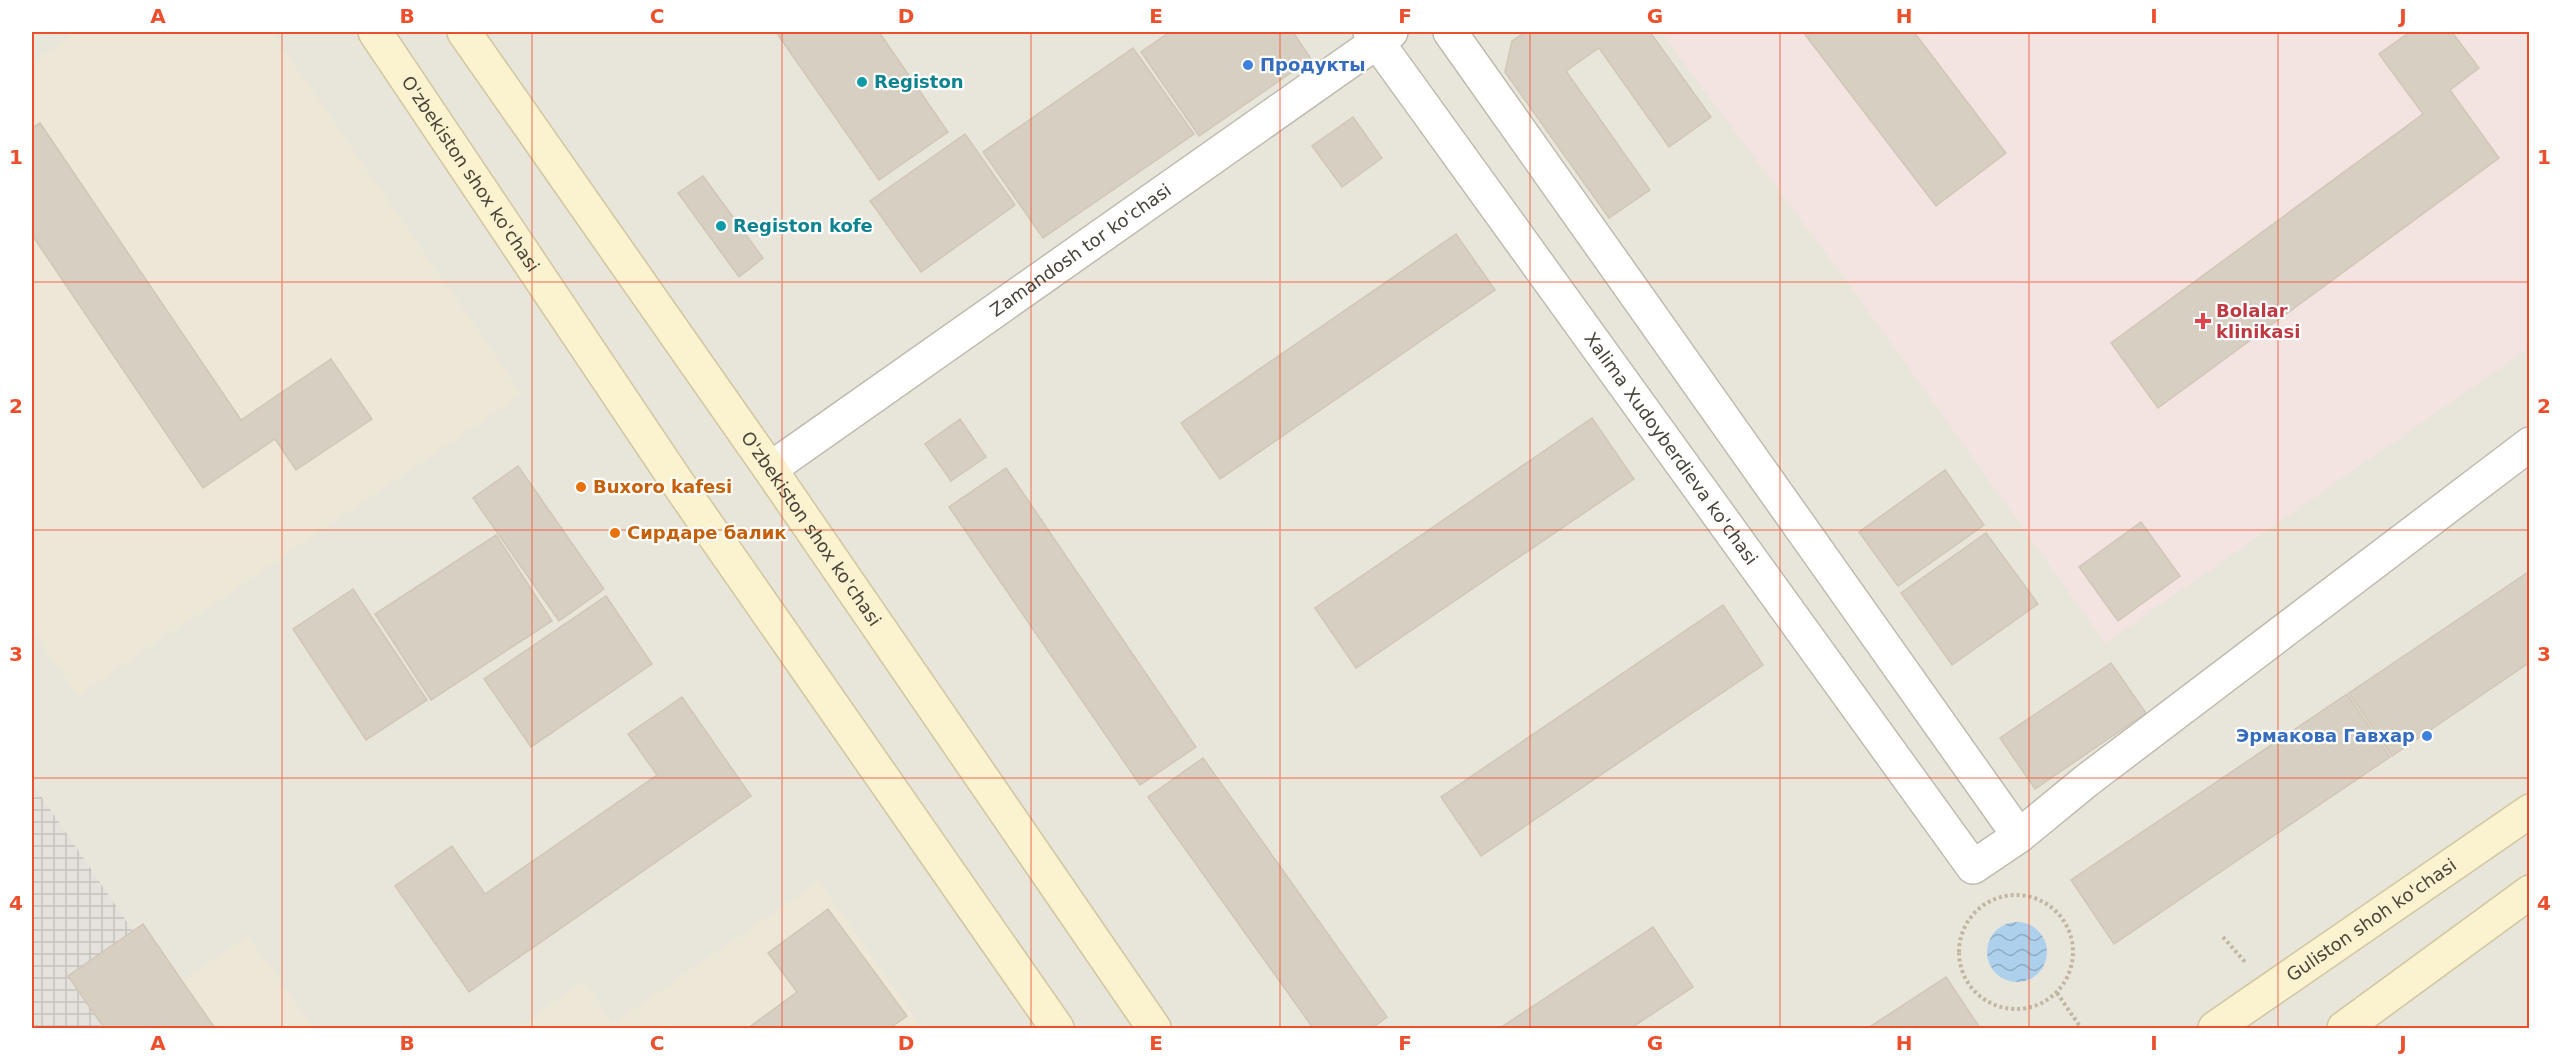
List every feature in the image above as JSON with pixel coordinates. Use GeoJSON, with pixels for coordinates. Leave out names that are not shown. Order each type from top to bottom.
{"type":"FeatureCollection","features":[{"type":"Feature","properties":{"kind":"main road","name":"O'zbekiston shox ko'chasi"},"geometry":{"type":"LineString","coordinates":[[375,32],[677,482],[1057,1029]]}},
{"type":"Feature","properties":{"kind":"main road","name":"O'zbekiston shox ko'chasi"},"geometry":{"type":"LineString","coordinates":[[464,32],[770,469],[1154,1029]]}},
{"type":"Feature","properties":{"kind":"main road","name":"Guliston shoh ko'chasi"},"geometry":{"type":"LineString","coordinates":[[2215,1029],[2529,811]]}},
{"type":"Feature","properties":{"kind":"main road"},"geometry":{"type":"LineString","coordinates":[[2344,1029],[2529,892]]}},
{"type":"Feature","properties":{"kind":"street"},"geometry":{"type":"LineString","coordinates":[[1450,32],[2019,836],[2086,781],[2529,444]]}},
{"type":"Feature","properties":{"kind":"street","name":"Zamandosh tor ko'chasi"},"geometry":{"type":"LineString","coordinates":[[770,469],[1379,35]]}},
{"type":"Feature","properties":{"kind":"street","name":"Xalima Xudoyberdieva ko'chasi"},"geometry":{"type":"LineString","coordinates":[[1379,35],[1973,867],[2019,836]]}},
{"type":"Feature","properties":{"kind":"path"},"geometry":{"type":"LineString","coordinates":[[2010,894],[2031,896],[2049,905],[2063,919],[2072,936],[2074,957],[2068,976],[2057,993],[2040,1005],[2021,1010],[2001,1008],[1983,1000],[1969,986],[1960,968],[1958,947],[1963,928],[1975,912],[1991,899],[2010,894]]}},
{"type":"Feature","properties":{"kind":"path"},"geometry":{"type":"LineString","coordinates":[[2057,993],[2081,1029]]}},
{"type":"Feature","properties":{"kind":"shaded area"},"geometry":{"type":"Polygon","coordinates":[[[32,32],[2529,32],[2529,1028],[32,1028],[32,32]]]}},
{"type":"Feature","properties":{"kind":"shaded area"},"geometry":{"type":"Polygon","coordinates":[[[76,32],[272,32],[522,394],[78,696],[32,631],[32,63],[76,32]]]}},
{"type":"Feature","properties":{"kind":"shaded area","name":"Bolalar klinikasi"},"geometry":{"type":"Polygon","coordinates":[[[1661,32],[2529,32],[2529,348],[2105,643],[1856,294],[1661,32]]]}},
{"type":"Feature","properties":{"kind":"shaded area"},"geometry":{"type":"Polygon","coordinates":[[[32,783],[133,931],[68,976],[102,1025],[97,1028],[32,1028],[32,783]]]}},
{"type":"Feature","properties":{"kind":"shaded area"},"geometry":{"type":"Polygon","coordinates":[[[819,881],[922,1028],[517,1028],[585,980],[612,1024],[819,881]]]}},
{"type":"Feature","properties":{"kind":"shaded area"},"geometry":{"type":"Polygon","coordinates":[[[143,924],[182,981],[248,936],[314,1028],[97,1028],[102,1025],[68,976],[143,924]]]}},
{"type":"Feature","properties":{"kind":"water"},"geometry":{"type":"Polygon","coordinates":[[[2017,922],[2034,927],[2042,935],[2047,952],[2042,969],[2034,977],[2017,982],[2000,977],[1992,969],[1987,952],[1992,935],[2000,927],[2017,922]]]}},
{"type":"Feature","properties":{"kind":"building","name":"Registon"},"geometry":{"type":"Polygon","coordinates":[[[776,32],[879,32],[948,132],[879,180],[776,32]]]}},
{"type":"Feature","properties":{"kind":"building"},"geometry":{"type":"Polygon","coordinates":[[[1170,32],[1293,32],[1311,59],[1199,136],[1141,52],[1170,32]]]}},
{"type":"Feature","properties":{"kind":"building"},"geometry":{"type":"Polygon","coordinates":[[[1526,32],[1650,32],[1711,117],[1669,147],[1599,48],[1566,71],[1650,190],[1609,218],[1505,72],[1512,41],[1526,32]]]}},
{"type":"Feature","properties":{"kind":"building"},"geometry":{"type":"Polygon","coordinates":[[[1803,32],[1914,32],[2006,153],[1936,206],[1803,32]]]}},
{"type":"Feature","properties":{"kind":"building"},"geometry":{"type":"Polygon","coordinates":[[[2410,32],[2452,32],[2479,68],[2450,90],[2499,158],[2158,408],[2111,343],[2423,114],[2379,54],[2410,32]]]}},
{"type":"Feature","properties":{"kind":"building"},"geometry":{"type":"Polygon","coordinates":[[[1133,48],[1194,134],[1043,238],[983,152],[1133,48]]]}},
{"type":"Feature","properties":{"kind":"building"},"geometry":{"type":"Polygon","coordinates":[[[1353,117],[1382,158],[1342,187],[1312,146],[1353,117]]]}},
{"type":"Feature","properties":{"kind":"building"},"geometry":{"type":"Polygon","coordinates":[[[40,123],[241,420],[331,359],[372,419],[296,470],[275,439],[203,488],[32,235],[32,128],[40,123]]]}},
{"type":"Feature","properties":{"kind":"building"},"geometry":{"type":"Polygon","coordinates":[[[965,134],[1015,205],[921,272],[870,201],[965,134]]]}},
{"type":"Feature","properties":{"kind":"building","name":"Registon kofe"},"geometry":{"type":"Polygon","coordinates":[[[703,176],[763,258],[739,277],[678,193],[703,176]]]}},
{"type":"Feature","properties":{"kind":"building"},"geometry":{"type":"Polygon","coordinates":[[[1456,234],[1495,290],[1220,479],[1181,423],[1456,234]]]}},
{"type":"Feature","properties":{"kind":"building"},"geometry":{"type":"Polygon","coordinates":[[[1592,418],[1634,479],[1356,668],[1315,608],[1592,418]]]}},
{"type":"Feature","properties":{"kind":"building"},"geometry":{"type":"Polygon","coordinates":[[[960,419],[986,457],[951,481],[925,444],[960,419]]]}},
{"type":"Feature","properties":{"kind":"building"},"geometry":{"type":"Polygon","coordinates":[[[518,466],[604,589],[559,621],[473,498],[518,466]]]}},
{"type":"Feature","properties":{"kind":"building"},"geometry":{"type":"Polygon","coordinates":[[[1006,468],[1196,747],[1140,785],[949,507],[1006,468]]]}},
{"type":"Feature","properties":{"kind":"building"},"geometry":{"type":"Polygon","coordinates":[[[1945,470],[1984,525],[1898,586],[1859,532],[1945,470]]]}},
{"type":"Feature","properties":{"kind":"building"},"geometry":{"type":"Polygon","coordinates":[[[2141,522],[2180,576],[2118,621],[2079,567],[2141,522]]]}},
{"type":"Feature","properties":{"kind":"building"},"geometry":{"type":"Polygon","coordinates":[[[1986,533],[2038,604],[1952,665],[1901,593],[1986,533]]]}},
{"type":"Feature","properties":{"kind":"building"},"geometry":{"type":"Polygon","coordinates":[[[496,535],[552,621],[431,700],[375,614],[496,535]]]}},
{"type":"Feature","properties":{"kind":"building"},"geometry":{"type":"Polygon","coordinates":[[[2530,571],[2530,662],[2392,756],[2349,693],[2530,571]]]}},
{"type":"Feature","properties":{"kind":"building"},"geometry":{"type":"Polygon","coordinates":[[[353,589],[427,700],[366,740],[293,629],[353,589]]]}},
{"type":"Feature","properties":{"kind":"building"},"geometry":{"type":"Polygon","coordinates":[[[606,596],[652,664],[531,747],[484,679],[606,596]]]}},
{"type":"Feature","properties":{"kind":"building"},"geometry":{"type":"Polygon","coordinates":[[[1723,605],[1763,665],[1481,856],[1441,797],[1723,605]]]}},
{"type":"Feature","properties":{"kind":"building"},"geometry":{"type":"Polygon","coordinates":[[[2111,663],[2146,713],[2035,789],[2000,738],[2111,663]]]}},
{"type":"Feature","properties":{"kind":"building"},"geometry":{"type":"Polygon","coordinates":[[[2347,694],[2390,757],[2114,944],[2071,880],[2347,694]]]}},
{"type":"Feature","properties":{"kind":"building"},"geometry":{"type":"Polygon","coordinates":[[[682,697],[751,796],[469,992],[395,886],[452,846],[485,894],[657,775],[628,734],[682,697]]]}},
{"type":"Feature","properties":{"kind":"building"},"geometry":{"type":"Polygon","coordinates":[[[1203,758],[1387,1017],[1372,1028],[1313,1028],[1148,797],[1203,758]]]}},
{"type":"Feature","properties":{"kind":"building"},"geometry":{"type":"Polygon","coordinates":[[[828,909],[907,1016],[890,1028],[748,1028],[797,992],[768,953],[828,909]]]}},
{"type":"Feature","properties":{"kind":"building"},"geometry":{"type":"Polygon","coordinates":[[[143,924],[215,1028],[104,1028],[68,976],[143,924]]]}},
{"type":"Feature","properties":{"kind":"building"},"geometry":{"type":"Polygon","coordinates":[[[1653,927],[1693,987],[1631,1028],[1500,1028],[1653,927]]]}},
{"type":"Feature","properties":{"kind":"building"},"geometry":{"type":"Polygon","coordinates":[[[1946,977],[1980,1028],[1868,1028],[1946,977]]]}},
{"type":"Feature","properties":{"kind":"place","name":"Продукты"},"geometry":{"type":"Point","coordinates":[1248,65]}},
{"type":"Feature","properties":{"kind":"place","name":"Registon"},"geometry":{"type":"Point","coordinates":[862,82]}},
{"type":"Feature","properties":{"kind":"place","name":"Registon kofe"},"geometry":{"type":"Point","coordinates":[721,226]}},
{"type":"Feature","properties":{"kind":"place","name":"Bolalar klinikasi"},"geometry":{"type":"Point","coordinates":[2203,321]}},
{"type":"Feature","properties":{"kind":"place","name":"Buxoro kafesi"},"geometry":{"type":"Point","coordinates":[581,487]}},
{"type":"Feature","properties":{"kind":"place","name":"Сирдаре балик"},"geometry":{"type":"Point","coordinates":[615,533]}},
{"type":"Feature","properties":{"kind":"place","name":"Эрмакова Гавхар"},"geometry":{"type":"Point","coordinates":[2427,736]}}]}
